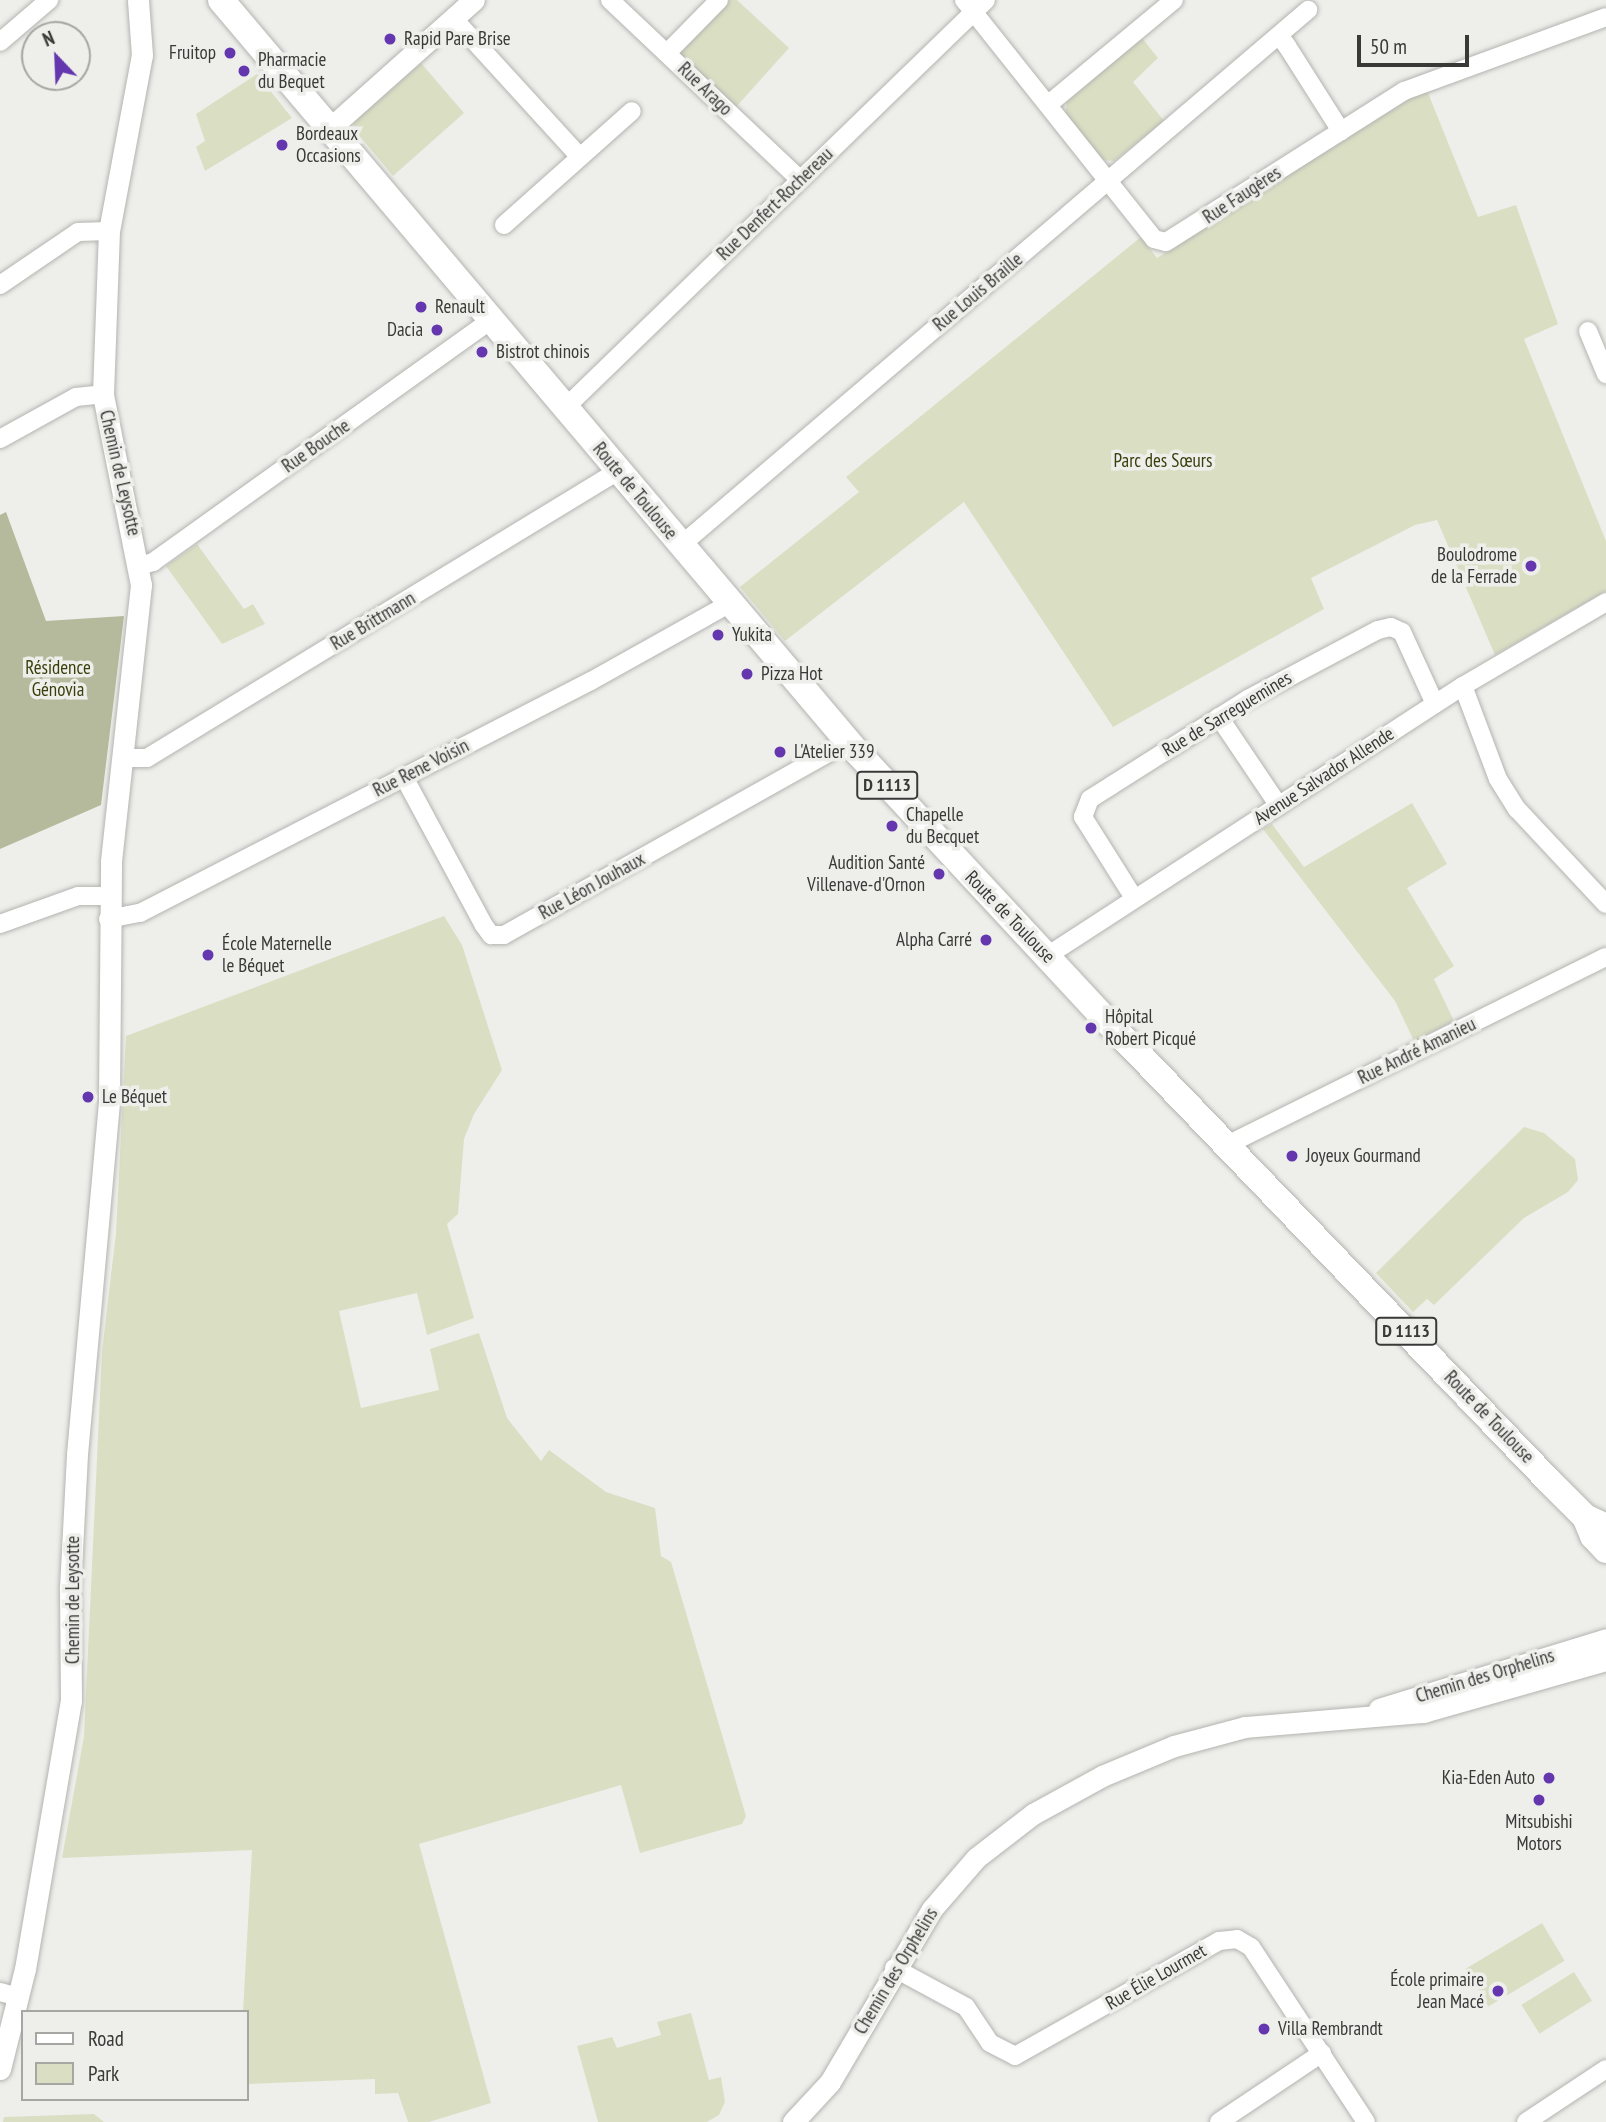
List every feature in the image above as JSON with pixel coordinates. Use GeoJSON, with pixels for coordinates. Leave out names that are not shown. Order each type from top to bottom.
{"type":"FeatureCollection","features":[{"type":"Feature","properties":{"kind":"main road","name":"Route de Toulouse"},"geometry":{"type":"LineString","coordinates":[[221,0],[848,742],[1227,1145],[1596,1522],[1593,1536],[1606,1550]]}},
{"type":"Feature","properties":{"kind":"street"},"geometry":{"type":"LineString","coordinates":[[0,42],[49,0]]}},
{"type":"Feature","properties":{"kind":"street","name":"Chemin de Leysotte"},"geometry":{"type":"LineString","coordinates":[[138,0],[142,29]]}},
{"type":"Feature","properties":{"kind":"street","name":"Chemin de Leysotte"},"geometry":{"type":"LineString","coordinates":[[0,2069],[10,1994],[71,1702],[71,1560],[104,1125],[94,1048],[99,946],[108,919],[139,622],[140,566],[103,394],[109,231],[140,78],[142,29],[148,0]]}},
{"type":"Feature","properties":{"kind":"street"},"geometry":{"type":"LineString","coordinates":[[328,129],[474,0]]}},
{"type":"Feature","properties":{"kind":"street","name":"Rue Arago"},"geometry":{"type":"LineString","coordinates":[[610,0],[799,179]]}},
{"type":"Feature","properties":{"kind":"street"},"geometry":{"type":"LineString","coordinates":[[667,53],[719,0]]}},
{"type":"Feature","properties":{"kind":"street"},"geometry":{"type":"LineString","coordinates":[[1050,103],[1174,0]]}},
{"type":"Feature","properties":{"kind":"street","name":"Rue Faugères"},"geometry":{"type":"LineString","coordinates":[[975,4],[1154,239],[1166,243],[1404,90],[1606,17]]}},
{"type":"Feature","properties":{"kind":"street","name":"Rue Denfert-Rochereau"},"geometry":{"type":"LineString","coordinates":[[565,408],[975,4]]}},
{"type":"Feature","properties":{"kind":"street","name":"Rue Louis Braille"},"geometry":{"type":"LineString","coordinates":[[680,546],[1308,10]]}},
{"type":"Feature","properties":{"kind":"street"},"geometry":{"type":"LineString","coordinates":[[454,19],[579,156]]}},
{"type":"Feature","properties":{"kind":"street"},"geometry":{"type":"LineString","coordinates":[[1275,38],[1282,38],[1341,131]]}},
{"type":"Feature","properties":{"kind":"street"},"geometry":{"type":"LineString","coordinates":[[504,225],[632,110]]}},
{"type":"Feature","properties":{"kind":"street"},"geometry":{"type":"LineString","coordinates":[[0,285],[79,232],[109,231]]}},
{"type":"Feature","properties":{"kind":"street","name":"Rue Bouche"},"geometry":{"type":"LineString","coordinates":[[140,566],[153,562],[490,321]]}},
{"type":"Feature","properties":{"kind":"street"},"geometry":{"type":"LineString","coordinates":[[1588,331],[1606,374]]}},
{"type":"Feature","properties":{"kind":"street"},"geometry":{"type":"LineString","coordinates":[[0,439],[76,397],[103,394]]}},
{"type":"Feature","properties":{"kind":"street","name":"Rue Brittmann"},"geometry":{"type":"LineString","coordinates":[[123,758],[147,758],[618,471]]}},
{"type":"Feature","properties":{"kind":"street","name":"Avenue Salvador Allende"},"geometry":{"type":"LineString","coordinates":[[1047,956],[1463,686],[1606,603]]}},
{"type":"Feature","properties":{"kind":"street","name":"Rue Rene Voisin"},"geometry":{"type":"LineString","coordinates":[[108,919],[136,915],[404,777],[729,604]]}},
{"type":"Feature","properties":{"kind":"street","name":"Rue de Sarreguemines"},"geometry":{"type":"LineString","coordinates":[[1134,898],[1086,824],[1086,804],[1219,717],[1378,629],[1391,627],[1402,632],[1435,704]]}},
{"type":"Feature","properties":{"kind":"street"},"geometry":{"type":"LineString","coordinates":[[1463,686],[1499,779],[1517,809],[1606,904]]}},
{"type":"Feature","properties":{"kind":"street"},"geometry":{"type":"LineString","coordinates":[[1219,717],[1279,806]]}},
{"type":"Feature","properties":{"kind":"street","name":"Rue Léon Jouhaux"},"geometry":{"type":"LineString","coordinates":[[404,777],[483,924],[491,936],[504,935],[848,742]]}},
{"type":"Feature","properties":{"kind":"street"},"geometry":{"type":"LineString","coordinates":[[0,924],[79,896],[109,897]]}},
{"type":"Feature","properties":{"kind":"street","name":"Rue André Amanieu"},"geometry":{"type":"LineString","coordinates":[[1227,1145],[1606,957]]}},
{"type":"Feature","properties":{"kind":"street","name":"Chemin des Orphelins"},"geometry":{"type":"LineString","coordinates":[[1365,1717],[1606,1639]]}},
{"type":"Feature","properties":{"kind":"street","name":"Chemin des Orphelins"},"geometry":{"type":"LineString","coordinates":[[793,2122],[830,2082],[894,1968],[932,1909],[976,1858],[1032,1814],[1102,1776],[1174,1745],[1245,1727],[1423,1712],[1606,1660]]}},
{"type":"Feature","properties":{"kind":"street","name":"Rue Élie Lourmet"},"geometry":{"type":"LineString","coordinates":[[894,1968],[966,2007],[990,2043],[1015,2056],[1219,1941],[1237,1939],[1251,1947],[1366,2122]]}},
{"type":"Feature","properties":{"kind":"street"},"geometry":{"type":"LineString","coordinates":[[1219,2122],[1322,2053]]}},
{"type":"Feature","properties":{"kind":"street"},"geometry":{"type":"LineString","coordinates":[[1526,2122],[1606,2069]]}},
{"type":"Feature","properties":{"kind":"green space"},"geometry":{"type":"Polygon","coordinates":[[[730,0],[737,0],[789,48],[736,107],[679,54],[680,45],[689,44],[730,0]]]}},
{"type":"Feature","properties":{"kind":"green space"},"geometry":{"type":"Polygon","coordinates":[[[1142,38],[1158,58],[1133,82],[1164,121],[1114,161],[1101,160],[1065,114],[1067,102],[1142,38]]]}},
{"type":"Feature","properties":{"kind":"green space"},"geometry":{"type":"Polygon","coordinates":[[[421,63],[464,113],[393,176],[353,128],[354,122],[421,63]]]}},
{"type":"Feature","properties":{"kind":"green space"},"geometry":{"type":"Polygon","coordinates":[[[257,74],[292,118],[205,171],[196,147],[205,141],[196,114],[257,74]]]}},
{"type":"Feature","properties":{"kind":"green space","name":"Parc des Sœurs"},"geometry":{"type":"Polygon","coordinates":[[[1426,88],[1478,217],[1516,205],[1558,324],[1524,339],[1606,541],[1606,591],[1495,655],[1437,520],[1415,525],[1311,578],[1324,609],[1113,727],[964,502],[785,641],[740,587],[859,492],[846,477],[1141,237],[1157,258],[1426,88]]]}},
{"type":"Feature","properties":{"kind":"green space","name":"Résidence Génovia"},"geometry":{"type":"Polygon","coordinates":[[[6,512],[46,621],[124,616],[101,805],[0,849],[0,515],[6,512]]]}},
{"type":"Feature","properties":{"kind":"green space"},"geometry":{"type":"Polygon","coordinates":[[[197,544],[244,609],[253,604],[265,624],[222,644],[166,566],[197,544]]]}},
{"type":"Feature","properties":{"kind":"green space"},"geometry":{"type":"Polygon","coordinates":[[[1412,803],[1447,864],[1407,888],[1454,966],[1434,979],[1454,1021],[1414,1041],[1395,1001],[1263,829],[1272,824],[1304,867],[1412,803]]]}},
{"type":"Feature","properties":{"kind":"green space"},"geometry":{"type":"Polygon","coordinates":[[[444,916],[462,945],[502,1070],[474,1114],[464,1139],[458,1214],[447,1224],[474,1318],[427,1335],[417,1293],[339,1311],[361,1408],[439,1390],[430,1349],[479,1333],[507,1418],[541,1461],[549,1450],[606,1492],[655,1508],[661,1556],[671,1562],[746,1816],[742,1824],[640,1853],[621,1785],[419,1844],[491,2103],[429,2122],[408,2122],[398,2093],[375,2094],[375,2079],[248,2084],[248,2010],[243,2010],[252,1850],[62,1858],[84,1736],[102,1352],[116,1233],[126,1036],[444,916]]]}},
{"type":"Feature","properties":{"kind":"green space"},"geometry":{"type":"Polygon","coordinates":[[[1524,1127],[1544,1133],[1575,1159],[1578,1180],[1568,1192],[1524,1218],[1434,1305],[1427,1299],[1413,1312],[1376,1273],[1524,1127]]]}},
{"type":"Feature","properties":{"kind":"green space"},"geometry":{"type":"Polygon","coordinates":[[[1542,1923],[1565,1961],[1488,2007],[1466,1969],[1542,1923]]]}},
{"type":"Feature","properties":{"kind":"green space"},"geometry":{"type":"Polygon","coordinates":[[[1574,1972],[1592,2001],[1539,2034],[1521,2005],[1574,1972]]]}},
{"type":"Feature","properties":{"kind":"green space"},"geometry":{"type":"Polygon","coordinates":[[[691,2013],[709,2080],[721,2077],[725,2102],[719,2115],[707,2122],[598,2122],[577,2046],[612,2037],[617,2048],[661,2035],[657,2022],[691,2013]]]}},
{"type":"Feature","properties":{"kind":"green space"},"geometry":{"type":"Polygon","coordinates":[[[94,2114],[104,2122],[3,2122],[4,2117],[94,2114]]]}},
{"type":"Feature","properties":{"kind":"place","name":"Rapid Pare Brise"},"geometry":{"type":"Point","coordinates":[390,39]}},
{"type":"Feature","properties":{"kind":"place","name":"Fruitop"},"geometry":{"type":"Point","coordinates":[230,53]}},
{"type":"Feature","properties":{"kind":"place","name":"Pharmacie du Bequet"},"geometry":{"type":"Point","coordinates":[244,71]}},
{"type":"Feature","properties":{"kind":"place","name":"Bordeaux Occasions"},"geometry":{"type":"Point","coordinates":[282,145]}},
{"type":"Feature","properties":{"kind":"place","name":"Renault"},"geometry":{"type":"Point","coordinates":[421,307]}},
{"type":"Feature","properties":{"kind":"place","name":"Dacia"},"geometry":{"type":"Point","coordinates":[437,330]}},
{"type":"Feature","properties":{"kind":"place","name":"Bistrot chinois"},"geometry":{"type":"Point","coordinates":[482,352]}},
{"type":"Feature","properties":{"kind":"place","name":"Boulodrome de la Ferrade"},"geometry":{"type":"Point","coordinates":[1531,566]}},
{"type":"Feature","properties":{"kind":"place","name":"Yukita"},"geometry":{"type":"Point","coordinates":[718,635]}},
{"type":"Feature","properties":{"kind":"place","name":"Pizza Hot"},"geometry":{"type":"Point","coordinates":[747,674]}},
{"type":"Feature","properties":{"kind":"place","name":"L'Atelier 339"},"geometry":{"type":"Point","coordinates":[780,752]}},
{"type":"Feature","properties":{"kind":"place","name":"Chapelle du Becquet"},"geometry":{"type":"Point","coordinates":[892,826]}},
{"type":"Feature","properties":{"kind":"place","name":"Audition Santé Villenave-d'Ornon"},"geometry":{"type":"Point","coordinates":[939,874]}},
{"type":"Feature","properties":{"kind":"place","name":"Alpha Carré"},"geometry":{"type":"Point","coordinates":[986,940]}},
{"type":"Feature","properties":{"kind":"place","name":"École Maternelle le Béquet"},"geometry":{"type":"Point","coordinates":[208,955]}},
{"type":"Feature","properties":{"kind":"place","name":"Hôpital Robert Picqué"},"geometry":{"type":"Point","coordinates":[1091,1028]}},
{"type":"Feature","properties":{"kind":"place","name":"Le Béquet"},"geometry":{"type":"Point","coordinates":[88,1097]}},
{"type":"Feature","properties":{"kind":"place","name":"Joyeux Gourmand"},"geometry":{"type":"Point","coordinates":[1292,1156]}},
{"type":"Feature","properties":{"kind":"place","name":"Kia-Eden Auto"},"geometry":{"type":"Point","coordinates":[1549,1778]}},
{"type":"Feature","properties":{"kind":"place","name":"Mitsubishi Motors"},"geometry":{"type":"Point","coordinates":[1539,1800]}},
{"type":"Feature","properties":{"kind":"place","name":"École primaire Jean Macé"},"geometry":{"type":"Point","coordinates":[1498,1991]}},
{"type":"Feature","properties":{"kind":"place","name":"Villa Rembrandt"},"geometry":{"type":"Point","coordinates":[1264,2029]}}]}
